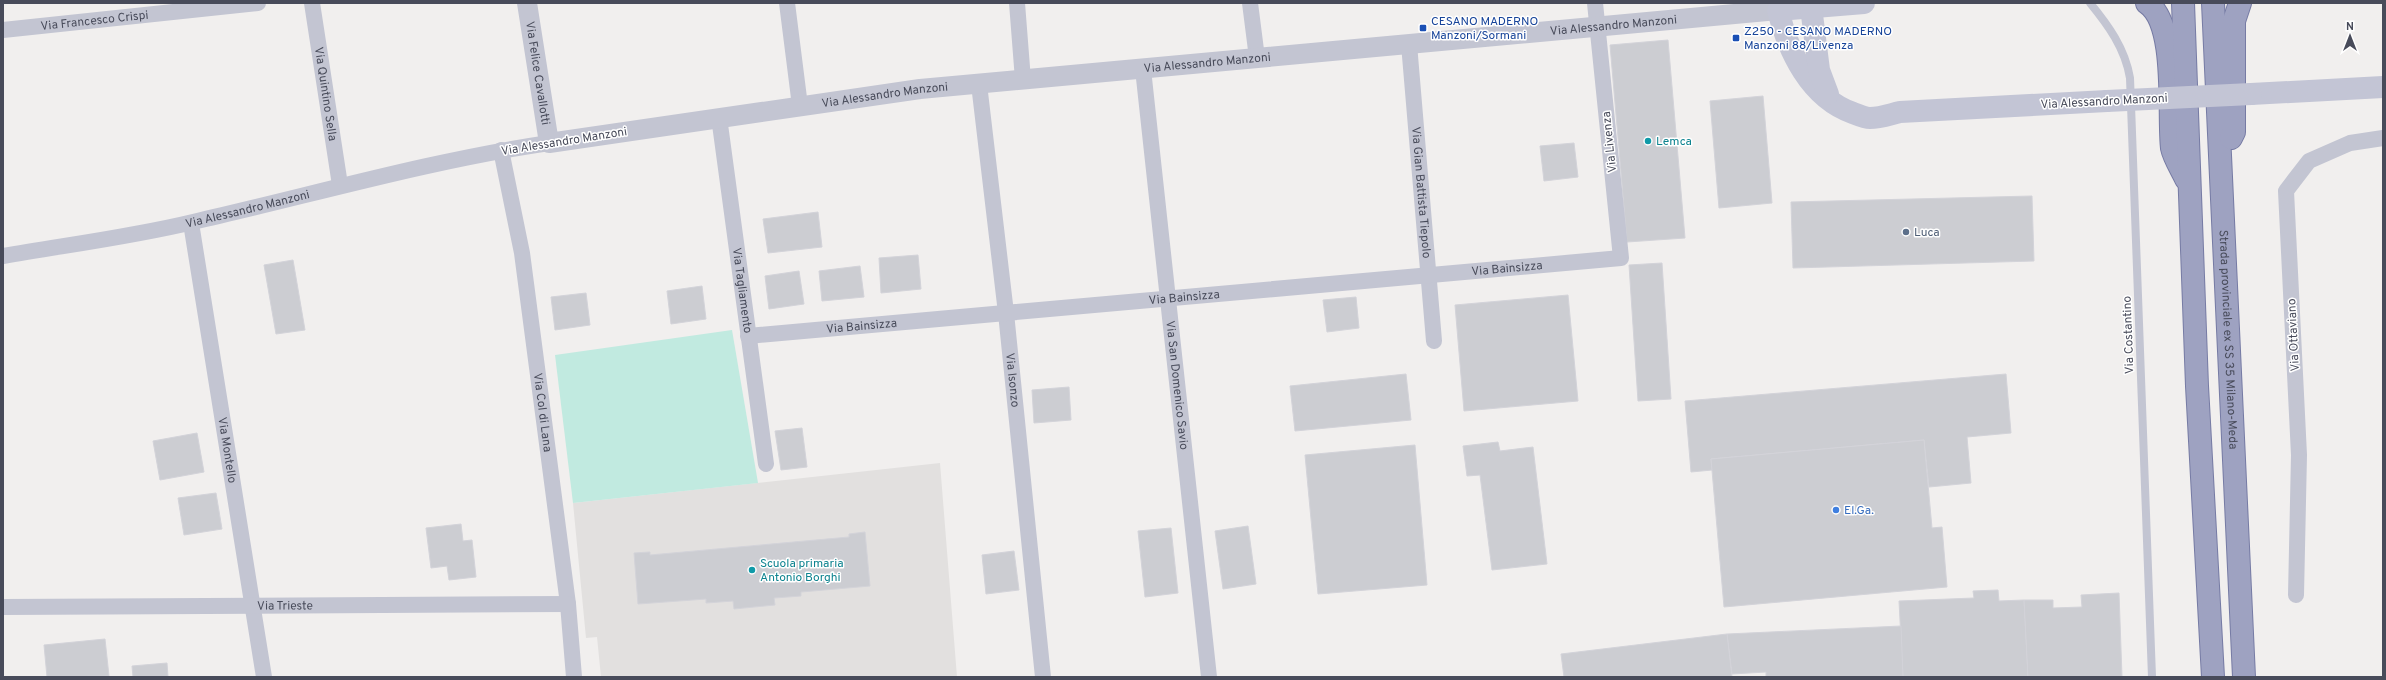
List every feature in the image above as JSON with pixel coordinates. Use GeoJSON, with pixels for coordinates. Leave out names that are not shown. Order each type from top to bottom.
{"type":"FeatureCollection","features":[{"type":"Feature","properties":{"kind":"highway"},"geometry":{"type":"LineString","coordinates":[[2146,3],[2158,17],[2165,39],[2170,69],[2172,150],[2191,189]]}},
{"type":"Feature","properties":{"kind":"highway"},"geometry":{"type":"LineString","coordinates":[[2183,3],[2191,189],[2197,386],[2213,677]]}},
{"type":"Feature","properties":{"kind":"highway","name":"Strada provinciale ex SS 35 Milano-Meda"},"geometry":{"type":"LineString","coordinates":[[2213,3],[2244,677]]}},
{"type":"Feature","properties":{"kind":"highway"},"geometry":{"type":"LineString","coordinates":[[2221,157],[2234,132],[2234,21],[2240,3]]}},
{"type":"Feature","properties":{"kind":"main road","name":"Via Alessandro Manzoni"},"geometry":{"type":"LineString","coordinates":[[1864,3],[1811,5],[1778,10],[1785,36],[1801,67],[1814,87],[1830,101],[1845,110],[1869,118],[1900,112],[2383,87]]}},
{"type":"Feature","properties":{"kind":"main road"},"geometry":{"type":"LineString","coordinates":[[1811,5],[1819,70],[1830,101]]}},
{"type":"Feature","properties":{"kind":"street","name":"Via Francesco Crispi"},"geometry":{"type":"LineString","coordinates":[[3,30],[258,3]]}},
{"type":"Feature","properties":{"kind":"street","name":"Via Quintino Sella"},"geometry":{"type":"LineString","coordinates":[[312,3],[340,185]]}},
{"type":"Feature","properties":{"kind":"street","name":"Via Felice Cavallotti"},"geometry":{"type":"LineString","coordinates":[[527,3],[549,143]]}},
{"type":"Feature","properties":{"kind":"street"},"geometry":{"type":"LineString","coordinates":[[787,3],[800,106]]}},
{"type":"Feature","properties":{"kind":"street"},"geometry":{"type":"LineString","coordinates":[[1017,3],[1023,80]]}},
{"type":"Feature","properties":{"kind":"street"},"geometry":{"type":"LineString","coordinates":[[1250,3],[1257,58]]}},
{"type":"Feature","properties":{"kind":"street","name":"Via Livenza"},"geometry":{"type":"LineString","coordinates":[[1595,3],[1621,258]]}},
{"type":"Feature","properties":{"kind":"street","name":"Via Alessandro Manzoni"},"geometry":{"type":"LineString","coordinates":[[3,256],[191,223],[340,185],[501,150],[719,117],[920,89],[1778,10]]}},
{"type":"Feature","properties":{"kind":"street","name":"Via Gian Battista Tiepolo"},"geometry":{"type":"LineString","coordinates":[[1409,44],[1430,274],[1434,341]]}},
{"type":"Feature","properties":{"kind":"street","name":"Via San Domenico Savio"},"geometry":{"type":"LineString","coordinates":[[1143,69],[1209,677]]}},
{"type":"Feature","properties":{"kind":"street","name":"Via Isonzo"},"geometry":{"type":"LineString","coordinates":[[979,84],[1006,313],[1043,677]]}},
{"type":"Feature","properties":{"kind":"street","name":"Via Tagliamento"},"geometry":{"type":"LineString","coordinates":[[719,117],[766,464]]}},
{"type":"Feature","properties":{"kind":"street","name":"Via Ottaviano"},"geometry":{"type":"LineString","coordinates":[[2296,595],[2299,455],[2286,191],[2309,161],[2350,143],[2383,138]]}},
{"type":"Feature","properties":{"kind":"street","name":"Via Col di Lana"},"geometry":{"type":"LineString","coordinates":[[501,150],[522,253],[568,604],[574,677]]}},
{"type":"Feature","properties":{"kind":"street","name":"Via Montello"},"geometry":{"type":"LineString","coordinates":[[191,223],[251,605],[264,677]]}},
{"type":"Feature","properties":{"kind":"street","name":"Via Bainsizza"},"geometry":{"type":"LineString","coordinates":[[748,336],[1168,300],[1430,274],[1621,258]]}},
{"type":"Feature","properties":{"kind":"street","name":"Via Trieste"},"geometry":{"type":"LineString","coordinates":[[3,607],[568,604]]}},
{"type":"Feature","properties":{"kind":"lane","name":"Via Costantino"},"geometry":{"type":"LineString","coordinates":[[2090,3],[2115,37],[2124,54],[2130,78],[2152,677]]}},
{"type":"Feature","properties":{"kind":"shaded area"},"geometry":{"type":"Polygon","coordinates":[[[940,463],[957,677],[601,677],[597,637],[586,638],[573,503],[940,463]]]}},
{"type":"Feature","properties":{"kind":"green space"},"geometry":{"type":"Polygon","coordinates":[[[732,330],[758,483],[573,503],[555,355],[732,330]]]}},
{"type":"Feature","properties":{"kind":"building","name":"Lemca"},"geometry":{"type":"Polygon","coordinates":[[[1668,40],[1685,238],[1627,242],[1610,45],[1668,40]]]}},
{"type":"Feature","properties":{"kind":"building"},"geometry":{"type":"Polygon","coordinates":[[[1763,96],[1772,203],[1719,208],[1710,101],[1763,96]]]}},
{"type":"Feature","properties":{"kind":"building"},"geometry":{"type":"Polygon","coordinates":[[[1574,143],[1578,177],[1544,181],[1540,146],[1574,143]]]}},
{"type":"Feature","properties":{"kind":"building"},"geometry":{"type":"Polygon","coordinates":[[[2032,196],[2034,261],[1793,268],[1791,202],[2032,196]]]}},
{"type":"Feature","properties":{"kind":"building"},"geometry":{"type":"Polygon","coordinates":[[[818,212],[822,247],[768,253],[763,219],[818,212]]]}},
{"type":"Feature","properties":{"kind":"building"},"geometry":{"type":"Polygon","coordinates":[[[918,255],[921,289],[881,293],[879,258],[918,255]]]}},
{"type":"Feature","properties":{"kind":"building"},"geometry":{"type":"Polygon","coordinates":[[[293,260],[305,330],[276,334],[264,265],[293,260]]]}},
{"type":"Feature","properties":{"kind":"building"},"geometry":{"type":"Polygon","coordinates":[[[1662,263],[1671,399],[1638,401],[1629,265],[1662,263]]]}},
{"type":"Feature","properties":{"kind":"building"},"geometry":{"type":"Polygon","coordinates":[[[860,266],[864,297],[822,301],[819,271],[860,266]]]}},
{"type":"Feature","properties":{"kind":"building"},"geometry":{"type":"Polygon","coordinates":[[[799,271],[804,304],[769,309],[765,276],[799,271]]]}},
{"type":"Feature","properties":{"kind":"building"},"geometry":{"type":"Polygon","coordinates":[[[702,286],[706,319],[671,324],[667,291],[702,286]]]}},
{"type":"Feature","properties":{"kind":"building"},"geometry":{"type":"Polygon","coordinates":[[[586,293],[590,325],[555,330],[551,297],[586,293]]]}},
{"type":"Feature","properties":{"kind":"building"},"geometry":{"type":"Polygon","coordinates":[[[1568,295],[1578,401],[1464,411],[1455,305],[1568,295]]]}},
{"type":"Feature","properties":{"kind":"building"},"geometry":{"type":"Polygon","coordinates":[[[1356,297],[1359,328],[1327,332],[1323,300],[1356,297]]]}},
{"type":"Feature","properties":{"kind":"building"},"geometry":{"type":"Polygon","coordinates":[[[1406,374],[1411,420],[1295,431],[1290,386],[1406,374]]]}},
{"type":"Feature","properties":{"kind":"building"},"geometry":{"type":"Polygon","coordinates":[[[2006,374],[2011,433],[1967,437],[1971,483],[1929,487],[1924,440],[1711,459],[1712,470],[1691,472],[1685,401],[2006,374]]]}},
{"type":"Feature","properties":{"kind":"building"},"geometry":{"type":"Polygon","coordinates":[[[1069,387],[1071,420],[1034,423],[1032,390],[1069,387]]]}},
{"type":"Feature","properties":{"kind":"building"},"geometry":{"type":"Polygon","coordinates":[[[802,428],[807,467],[781,470],[775,431],[802,428]]]}},
{"type":"Feature","properties":{"kind":"building"},"geometry":{"type":"Polygon","coordinates":[[[197,433],[204,472],[160,480],[153,441],[197,433]]]}},
{"type":"Feature","properties":{"kind":"building"},"geometry":{"type":"Polygon","coordinates":[[[1924,440],[1932,528],[1942,527],[1947,587],[1724,607],[1711,459],[1924,440]]]}},
{"type":"Feature","properties":{"kind":"building"},"geometry":{"type":"Polygon","coordinates":[[[1498,442],[1500,451],[1533,447],[1547,564],[1492,570],[1480,475],[1467,476],[1463,446],[1498,442]]]}},
{"type":"Feature","properties":{"kind":"building"},"geometry":{"type":"Polygon","coordinates":[[[1415,445],[1427,585],[1318,594],[1305,455],[1415,445]]]}},
{"type":"Feature","properties":{"kind":"building"},"geometry":{"type":"Polygon","coordinates":[[[216,493],[222,529],[184,535],[178,498],[216,493]]]}},
{"type":"Feature","properties":{"kind":"building"},"geometry":{"type":"Polygon","coordinates":[[[461,524],[463,541],[472,540],[476,577],[449,580],[447,566],[431,568],[426,528],[461,524]]]}},
{"type":"Feature","properties":{"kind":"building"},"geometry":{"type":"Polygon","coordinates":[[[1248,526],[1256,584],[1223,589],[1215,531],[1248,526]]]}},
{"type":"Feature","properties":{"kind":"building"},"geometry":{"type":"Polygon","coordinates":[[[1171,528],[1178,593],[1145,597],[1138,531],[1171,528]]]}},
{"type":"Feature","properties":{"kind":"building","name":"Scuola primaria Antonio Borghi"},"geometry":{"type":"Polygon","coordinates":[[[865,532],[870,586],[801,592],[801,596],[774,598],[775,605],[734,609],[733,601],[706,603],[706,599],[638,604],[634,553],[650,552],[650,555],[849,537],[849,534],[865,532]]]}},
{"type":"Feature","properties":{"kind":"building"},"geometry":{"type":"Polygon","coordinates":[[[1014,551],[1019,590],[986,594],[982,555],[1014,551]]]}},
{"type":"Feature","properties":{"kind":"building"},"geometry":{"type":"Polygon","coordinates":[[[1998,590],[1999,601],[2024,600],[2028,677],[1903,677],[1899,601],[1974,598],[1973,591],[1998,590]]]}},
{"type":"Feature","properties":{"kind":"building"},"geometry":{"type":"Polygon","coordinates":[[[2119,593],[2122,677],[2028,677],[2024,600],[2053,600],[2053,608],[2082,607],[2081,595],[2119,593]]]}},
{"type":"Feature","properties":{"kind":"building"},"geometry":{"type":"Polygon","coordinates":[[[1901,626],[1903,677],[1766,677],[1766,672],[1732,674],[1727,634],[1901,626]]]}},
{"type":"Feature","properties":{"kind":"building"},"geometry":{"type":"Polygon","coordinates":[[[1727,634],[1732,677],[1564,677],[1561,654],[1727,634]]]}},
{"type":"Feature","properties":{"kind":"building"},"geometry":{"type":"Polygon","coordinates":[[[105,639],[109,676],[47,677],[44,645],[105,639]]]}},
{"type":"Feature","properties":{"kind":"building"},"geometry":{"type":"Polygon","coordinates":[[[167,663],[168,677],[133,677],[132,666],[167,663]]]}},
{"type":"Feature","properties":{"kind":"place","name":"CESANO MADERNO Manzoni/Sormani"},"geometry":{"type":"Point","coordinates":[1423,28]}},
{"type":"Feature","properties":{"kind":"place","name":"Z250 - CESANO MADERNO Manzoni 88/Livenza"},"geometry":{"type":"Point","coordinates":[1736,38]}},
{"type":"Feature","properties":{"kind":"place","name":"Lemca"},"geometry":{"type":"Point","coordinates":[1648,141]}},
{"type":"Feature","properties":{"kind":"place","name":"Luca"},"geometry":{"type":"Point","coordinates":[1906,232]}},
{"type":"Feature","properties":{"kind":"place","name":"El.Ga."},"geometry":{"type":"Point","coordinates":[1836,510]}},
{"type":"Feature","properties":{"kind":"place","name":"Scuola primaria Antonio Borghi"},"geometry":{"type":"Point","coordinates":[752,570]}}]}
